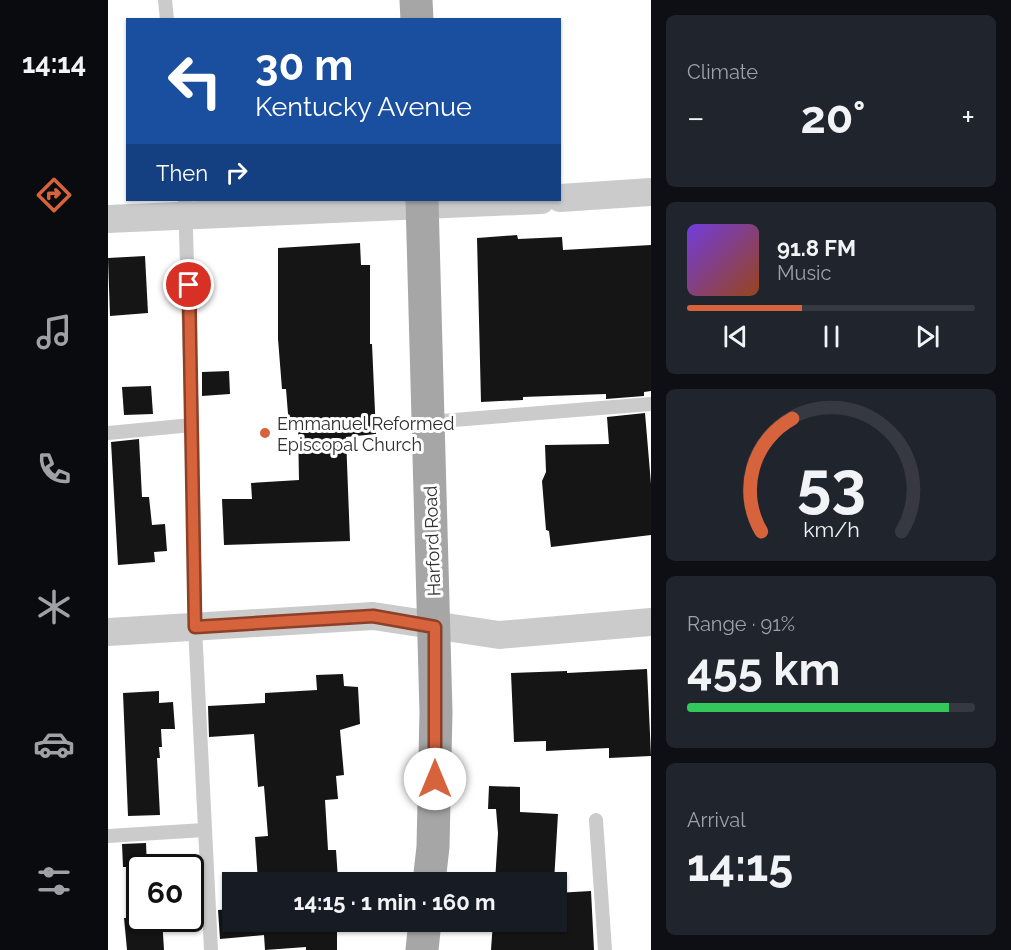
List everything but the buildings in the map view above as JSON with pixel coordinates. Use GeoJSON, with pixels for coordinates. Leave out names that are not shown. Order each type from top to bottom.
{"type":"FeatureCollection","features":[{"type":"Feature","properties":{"kind":"main road"},"geometry":{"type":"LineString","coordinates":[[416,0],[417,18]]}},
{"type":"Feature","properties":{"kind":"main road","name":"Harford Road"},"geometry":{"type":"LineString","coordinates":[[422,202],[435,627],[435,779],[430,872]]}},
{"type":"Feature","properties":{"kind":"main road"},"geometry":{"type":"LineString","coordinates":[[422,950],[424,932]]}},
{"type":"Feature","properties":{"kind":"street"},"geometry":{"type":"LineString","coordinates":[[561,198],[651,192]]}},
{"type":"Feature","properties":{"kind":"street"},"geometry":{"type":"LineString","coordinates":[[108,219],[186,208],[482,201]]}},
{"type":"Feature","properties":{"kind":"street"},"geometry":{"type":"LineString","coordinates":[[108,632],[373,616],[500,635],[651,622]]}},
{"type":"Feature","properties":{"kind":"lane"},"geometry":{"type":"LineString","coordinates":[[165,0],[167,18]]}},
{"type":"Feature","properties":{"kind":"lane"},"geometry":{"type":"LineString","coordinates":[[186,208],[195,627],[211,950]]}},
{"type":"Feature","properties":{"kind":"lane"},"geometry":{"type":"LineString","coordinates":[[429,422],[651,405]]}},
{"type":"Feature","properties":{"kind":"lane"},"geometry":{"type":"LineString","coordinates":[[108,433],[192,424]]}},
{"type":"Feature","properties":{"kind":"lane"},"geometry":{"type":"LineString","coordinates":[[596,820],[605,950]]}},
{"type":"Feature","properties":{"kind":"lane"},"geometry":{"type":"LineString","coordinates":[[108,836],[204,830]]}},
{"type":"Feature","properties":{"kind":"place","name":"Emmanuel Reformed Episcopal Church"},"geometry":{"type":"Point","coordinates":[265,433]}},
{"type":"Feature","properties":{"kind":"route"},"geometry":{"type":"LineString","coordinates":[[189,285],[195,627],[373,616],[435,627],[435,779]]}}]}
